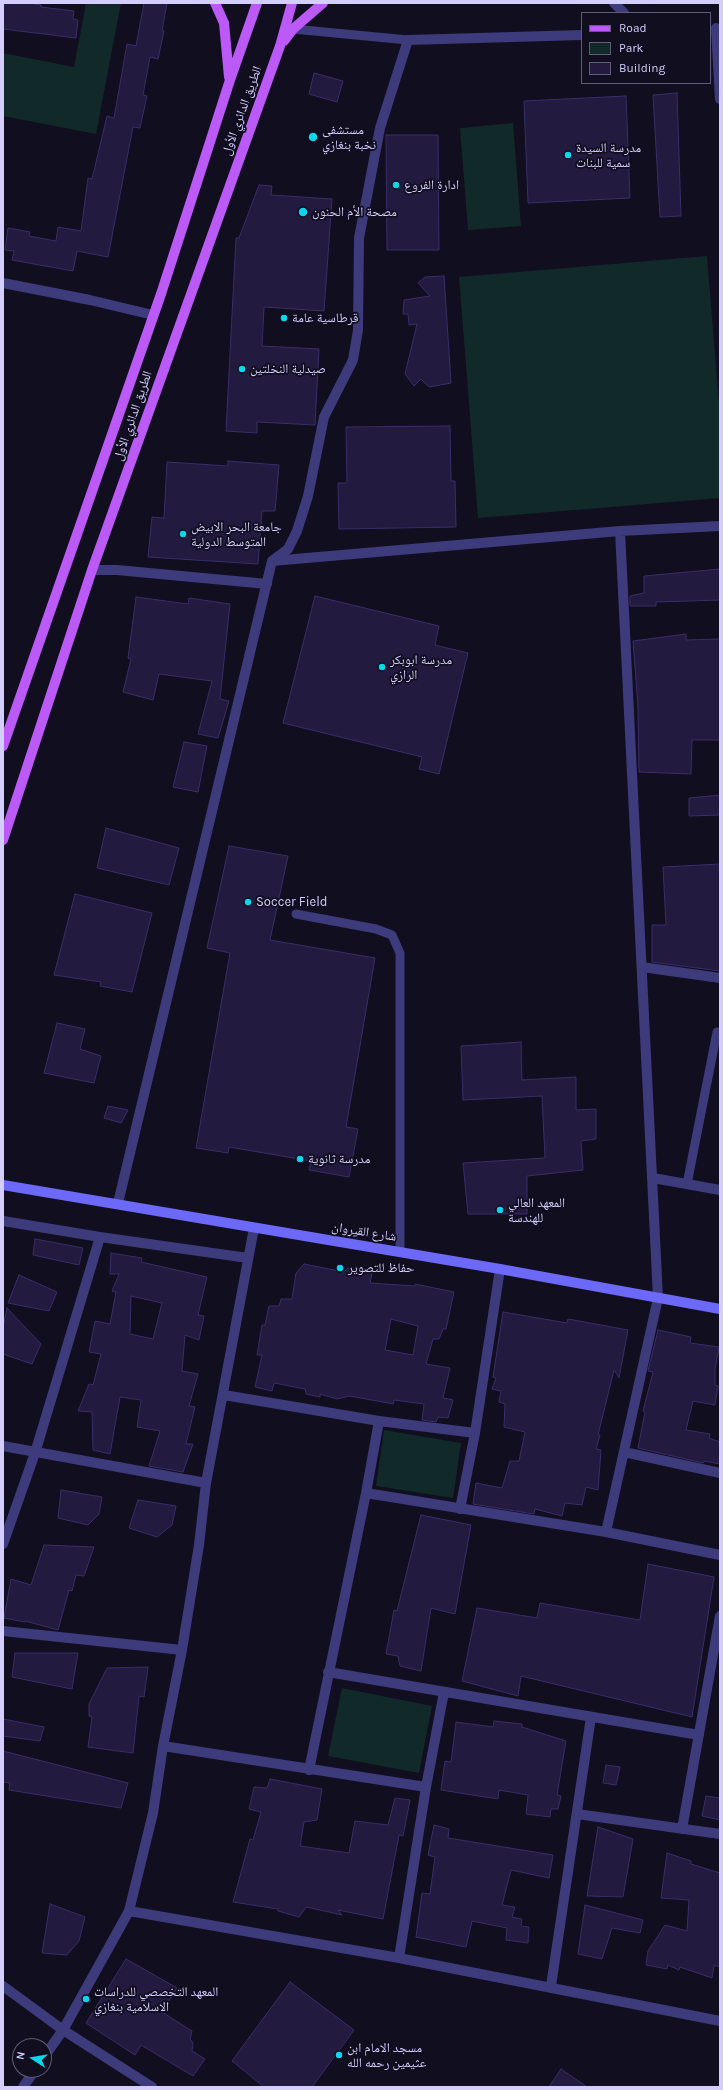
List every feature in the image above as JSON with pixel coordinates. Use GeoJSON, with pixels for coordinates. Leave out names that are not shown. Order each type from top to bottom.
{"type":"FeatureCollection","features":[{"type":"Feature","properties":{"kind":"main road"},"geometry":{"type":"LineString","coordinates":[[216,3],[224,24],[230,80]]}},
{"type":"Feature","properties":{"kind":"main road","name":"الطريق الدائري الأول"},"geometry":{"type":"LineString","coordinates":[[3,746],[153,315],[230,80],[258,3]]}},
{"type":"Feature","properties":{"kind":"main road","name":"الطريق الدائري الأول"},"geometry":{"type":"LineString","coordinates":[[3,840],[92,570],[280,46],[292,3]]}},
{"type":"Feature","properties":{"kind":"main road"},"geometry":{"type":"LineString","coordinates":[[280,46],[293,29],[322,3]]}},
{"type":"Feature","properties":{"kind":"main road","name":"شارع القيروان"},"geometry":{"type":"LineString","coordinates":[[3,1185],[118,1203],[254,1228],[400,1251],[720,1309]]}},
{"type":"Feature","properties":{"kind":"street"},"geometry":{"type":"LineString","coordinates":[[614,3],[625,12]]}},
{"type":"Feature","properties":{"kind":"street"},"geometry":{"type":"LineString","coordinates":[[715,28],[720,99]]}},
{"type":"Feature","properties":{"kind":"street"},"geometry":{"type":"LineString","coordinates":[[118,1203],[272,561],[288,549],[297,531],[308,496],[324,417],[353,360],[358,330],[359,238],[380,128],[408,40],[581,35]]}},
{"type":"Feature","properties":{"kind":"street"},"geometry":{"type":"LineString","coordinates":[[3,283],[90,300],[153,315]]}},
{"type":"Feature","properties":{"kind":"street"},"geometry":{"type":"LineString","coordinates":[[272,561],[620,531],[720,526]]}},
{"type":"Feature","properties":{"kind":"street"},"geometry":{"type":"LineString","coordinates":[[606,1532],[658,1298],[620,531]]}},
{"type":"Feature","properties":{"kind":"street"},"geometry":{"type":"LineString","coordinates":[[92,570],[124,570],[267,584]]}},
{"type":"Feature","properties":{"kind":"street"},"geometry":{"type":"LineString","coordinates":[[642,967],[720,978]]}},
{"type":"Feature","properties":{"kind":"street"},"geometry":{"type":"LineString","coordinates":[[653,1178],[720,1190]]}},
{"type":"Feature","properties":{"kind":"street"},"geometry":{"type":"LineString","coordinates":[[3,1222],[248,1258]]}},
{"type":"Feature","properties":{"kind":"street"},"geometry":{"type":"LineString","coordinates":[[52,2046],[63,2030],[129,1911],[153,1813],[163,1746],[182,1650],[199,1545],[206,1483],[224,1395],[254,1228]]}},
{"type":"Feature","properties":{"kind":"street"},"geometry":{"type":"LineString","coordinates":[[3,1544],[35,1453],[100,1237]]}},
{"type":"Feature","properties":{"kind":"street"},"geometry":{"type":"LineString","coordinates":[[460,1509],[475,1433],[500,1269]]}},
{"type":"Feature","properties":{"kind":"street"},"geometry":{"type":"LineString","coordinates":[[224,1395],[379,1421],[475,1433]]}},
{"type":"Feature","properties":{"kind":"street"},"geometry":{"type":"LineString","coordinates":[[309,1770],[366,1493],[379,1421]]}},
{"type":"Feature","properties":{"kind":"street"},"geometry":{"type":"LineString","coordinates":[[3,1446],[206,1483]]}},
{"type":"Feature","properties":{"kind":"street"},"geometry":{"type":"LineString","coordinates":[[624,1452],[720,1473]]}},
{"type":"Feature","properties":{"kind":"street"},"geometry":{"type":"LineString","coordinates":[[366,1493],[606,1532],[720,1555]]}},
{"type":"Feature","properties":{"kind":"street"},"geometry":{"type":"LineString","coordinates":[[682,1829],[720,1616]]}},
{"type":"Feature","properties":{"kind":"street"},"geometry":{"type":"LineString","coordinates":[[3,1631],[182,1650]]}},
{"type":"Feature","properties":{"kind":"street"},"geometry":{"type":"LineString","coordinates":[[328,1672],[699,1735]]}},
{"type":"Feature","properties":{"kind":"street"},"geometry":{"type":"LineString","coordinates":[[399,1958],[426,1787],[444,1692]]}},
{"type":"Feature","properties":{"kind":"street"},"geometry":{"type":"LineString","coordinates":[[551,1986],[591,1717]]}},
{"type":"Feature","properties":{"kind":"street"},"geometry":{"type":"LineString","coordinates":[[163,1746],[309,1770],[426,1787]]}},
{"type":"Feature","properties":{"kind":"street"},"geometry":{"type":"LineString","coordinates":[[577,1814],[720,1834]]}},
{"type":"Feature","properties":{"kind":"street"},"geometry":{"type":"LineString","coordinates":[[129,1911],[551,1986],[720,2021]]}},
{"type":"Feature","properties":{"kind":"street"},"geometry":{"type":"LineString","coordinates":[[3,1986],[63,2030],[152,2087]]}},
{"type":"Feature","properties":{"kind":"street"},"geometry":{"type":"LineString","coordinates":[[23,2087],[29,2078]]}},
{"type":"Feature","properties":{"kind":"lane"},"geometry":{"type":"LineString","coordinates":[[293,29],[408,40]]}},
{"type":"Feature","properties":{"kind":"lane"},"geometry":{"type":"LineString","coordinates":[[296,914],[376,929],[392,935],[400,953],[400,1251]]}},
{"type":"Feature","properties":{"kind":"lane"},"geometry":{"type":"LineString","coordinates":[[687,1184],[717,1032]]}},
{"type":"Feature","properties":{"kind":"green space"},"geometry":{"type":"Polygon","coordinates":[[[86,3],[121,3],[96,134],[3,116],[3,53],[74,67],[86,3]]]}},
{"type":"Feature","properties":{"kind":"green space"},"geometry":{"type":"Polygon","coordinates":[[[513,123],[521,226],[468,230],[460,128],[513,123]]]}},
{"type":"Feature","properties":{"kind":"green space"},"geometry":{"type":"Polygon","coordinates":[[[707,256],[720,414],[720,498],[478,518],[459,277],[707,256]]]}},
{"type":"Feature","properties":{"kind":"green space"},"geometry":{"type":"Polygon","coordinates":[[[384,1430],[461,1443],[453,1498],[376,1486],[384,1430]]]}},
{"type":"Feature","properties":{"kind":"green space"},"geometry":{"type":"Polygon","coordinates":[[[342,1688],[432,1706],[419,1773],[328,1756],[342,1688]]]}},
{"type":"Feature","properties":{"kind":"building"},"geometry":{"type":"Polygon","coordinates":[[[3,3],[29,3],[41,5],[41,7],[74,11],[73,19],[78,20],[76,38],[3,29],[3,3]]]}},
{"type":"Feature","properties":{"kind":"building"},"geometry":{"type":"Polygon","coordinates":[[[144,3],[167,3],[162,31],[164,31],[158,59],[150,57],[143,95],[147,96],[140,128],[133,127],[108,257],[77,251],[73,271],[12,260],[14,251],[5,250],[8,228],[30,232],[29,236],[56,241],[58,227],[81,231],[88,178],[92,179],[107,116],[114,118],[127,44],[136,46],[144,3]]]}},
{"type":"Feature","properties":{"kind":"building"},"geometry":{"type":"Polygon","coordinates":[[[314,73],[343,81],[337,102],[309,94],[314,73]]]}},
{"type":"Feature","properties":{"kind":"building"},"geometry":{"type":"Polygon","coordinates":[[[677,93],[681,216],[660,217],[653,95],[677,93]]]}},
{"type":"Feature","properties":{"kind":"building"},"geometry":{"type":"Polygon","coordinates":[[[626,96],[630,198],[528,203],[524,101],[626,96]]]}},
{"type":"Feature","properties":{"kind":"building"},"geometry":{"type":"Polygon","coordinates":[[[386,135],[438,135],[439,250],[387,250],[386,135]]]}},
{"type":"Feature","properties":{"kind":"building"},"geometry":{"type":"Polygon","coordinates":[[[259,185],[272,186],[271,195],[332,199],[324,311],[264,307],[262,346],[319,349],[315,425],[257,422],[257,433],[226,431],[236,238],[239,238],[259,185]]]}},
{"type":"Feature","properties":{"kind":"building"},"geometry":{"type":"Polygon","coordinates":[[[444,276],[451,383],[429,387],[421,379],[414,386],[405,374],[417,324],[409,325],[408,314],[403,314],[404,300],[430,296],[418,283],[425,277],[444,276]]]}},
{"type":"Feature","properties":{"kind":"building"},"geometry":{"type":"Polygon","coordinates":[[[450,426],[451,481],[455,481],[456,527],[339,529],[338,483],[347,483],[346,427],[450,426]]]}},
{"type":"Feature","properties":{"kind":"building"},"geometry":{"type":"Polygon","coordinates":[[[228,461],[279,465],[275,511],[262,511],[258,564],[148,557],[152,517],[164,518],[167,462],[228,466],[228,461]]]}},
{"type":"Feature","properties":{"kind":"building"},"geometry":{"type":"Polygon","coordinates":[[[720,569],[720,600],[656,602],[656,606],[630,606],[630,596],[644,593],[644,576],[720,569]]]}},
{"type":"Feature","properties":{"kind":"building"},"geometry":{"type":"Polygon","coordinates":[[[315,596],[439,626],[435,645],[468,653],[439,774],[419,769],[422,757],[283,723],[315,596]]]}},
{"type":"Feature","properties":{"kind":"building"},"geometry":{"type":"Polygon","coordinates":[[[136,597],[188,604],[189,598],[230,604],[220,699],[229,701],[218,738],[198,734],[212,681],[159,674],[153,700],[123,692],[131,659],[128,658],[136,597]]]}},
{"type":"Feature","properties":{"kind":"building"},"geometry":{"type":"Polygon","coordinates":[[[686,634],[686,640],[720,639],[720,740],[692,740],[691,774],[639,772],[638,706],[633,641],[686,634]]]}},
{"type":"Feature","properties":{"kind":"building"},"geometry":{"type":"Polygon","coordinates":[[[184,742],[207,746],[198,792],[173,787],[184,742]]]}},
{"type":"Feature","properties":{"kind":"building"},"geometry":{"type":"Polygon","coordinates":[[[720,795],[720,815],[689,816],[689,798],[720,795]]]}},
{"type":"Feature","properties":{"kind":"building"},"geometry":{"type":"Polygon","coordinates":[[[106,828],[179,848],[169,885],[97,868],[106,828]]]}},
{"type":"Feature","properties":{"kind":"building"},"geometry":{"type":"Polygon","coordinates":[[[229,846],[288,856],[270,940],[375,958],[346,1127],[358,1129],[349,1177],[309,1170],[311,1161],[229,1147],[228,1153],[196,1148],[230,953],[207,948],[229,846]]]}},
{"type":"Feature","properties":{"kind":"building"},"geometry":{"type":"Polygon","coordinates":[[[720,864],[720,971],[652,962],[652,925],[666,925],[663,867],[720,864]]]}},
{"type":"Feature","properties":{"kind":"building"},"geometry":{"type":"Polygon","coordinates":[[[75,894],[152,913],[132,992],[100,986],[101,982],[54,975],[75,894]]]}},
{"type":"Feature","properties":{"kind":"building"},"geometry":{"type":"Polygon","coordinates":[[[57,1023],[85,1029],[80,1049],[101,1056],[94,1083],[44,1073],[57,1023]]]}},
{"type":"Feature","properties":{"kind":"building"},"geometry":{"type":"Polygon","coordinates":[[[521,1042],[522,1080],[576,1077],[576,1110],[596,1109],[596,1139],[581,1141],[583,1170],[527,1176],[527,1214],[468,1214],[463,1163],[545,1158],[542,1096],[463,1100],[461,1046],[521,1042]]]}},
{"type":"Feature","properties":{"kind":"building"},"geometry":{"type":"Polygon","coordinates":[[[108,1106],[128,1110],[121,1123],[104,1118],[108,1106]]]}},
{"type":"Feature","properties":{"kind":"building"},"geometry":{"type":"Polygon","coordinates":[[[35,1239],[83,1248],[79,1265],[33,1255],[35,1239]]]}},
{"type":"Feature","properties":{"kind":"building"},"geometry":{"type":"Polygon","coordinates":[[[111,1253],[142,1258],[141,1262],[207,1277],[198,1315],[204,1316],[199,1340],[185,1335],[182,1371],[198,1374],[189,1406],[195,1407],[186,1444],[193,1444],[183,1472],[149,1466],[160,1431],[137,1427],[141,1400],[120,1397],[110,1454],[93,1450],[92,1412],[78,1411],[89,1384],[93,1385],[101,1354],[89,1352],[95,1321],[110,1324],[116,1292],[112,1291],[119,1274],[110,1274],[111,1253]],[[131,1296],[130,1334],[153,1339],[162,1303],[131,1296]]]}},
{"type":"Feature","properties":{"kind":"building"},"geometry":{"type":"Polygon","coordinates":[[[304,1264],[344,1272],[348,1268],[372,1273],[370,1283],[415,1286],[415,1284],[454,1292],[446,1329],[443,1329],[439,1339],[433,1339],[426,1364],[450,1368],[443,1398],[453,1400],[448,1418],[438,1417],[436,1422],[422,1420],[424,1404],[394,1400],[393,1404],[350,1396],[337,1399],[320,1394],[320,1397],[306,1394],[305,1389],[274,1383],[272,1391],[255,1387],[262,1355],[257,1355],[262,1325],[265,1325],[269,1306],[279,1306],[281,1299],[292,1299],[296,1273],[304,1264]],[[391,1319],[385,1350],[413,1355],[418,1326],[391,1319]]]}},
{"type":"Feature","properties":{"kind":"building"},"geometry":{"type":"Polygon","coordinates":[[[19,1275],[57,1292],[49,1311],[8,1303],[19,1275]]]}},
{"type":"Feature","properties":{"kind":"building"},"geometry":{"type":"Polygon","coordinates":[[[7,1308],[41,1344],[32,1364],[3,1354],[3,1328],[7,1308]]]}},
{"type":"Feature","properties":{"kind":"building"},"geometry":{"type":"Polygon","coordinates":[[[503,1312],[567,1323],[568,1319],[628,1330],[619,1378],[614,1370],[598,1435],[600,1435],[596,1449],[601,1450],[598,1490],[586,1487],[582,1505],[565,1503],[562,1516],[535,1509],[534,1514],[473,1504],[476,1483],[502,1488],[510,1461],[519,1461],[525,1432],[504,1427],[505,1404],[499,1402],[501,1391],[492,1389],[496,1378],[493,1377],[503,1312]]]}},
{"type":"Feature","properties":{"kind":"building"},"geometry":{"type":"Polygon","coordinates":[[[658,1330],[691,1337],[690,1343],[719,1347],[715,1369],[715,1385],[718,1386],[715,1405],[693,1401],[686,1430],[710,1434],[709,1438],[720,1442],[720,1464],[704,1461],[703,1463],[638,1448],[645,1412],[643,1411],[653,1372],[648,1371],[658,1330]]]}},
{"type":"Feature","properties":{"kind":"building"},"geometry":{"type":"Polygon","coordinates":[[[61,1490],[102,1497],[99,1514],[88,1525],[58,1518],[61,1490]]]}},
{"type":"Feature","properties":{"kind":"building"},"geometry":{"type":"Polygon","coordinates":[[[138,1500],[176,1506],[172,1525],[157,1537],[129,1528],[138,1500]]]}},
{"type":"Feature","properties":{"kind":"building"},"geometry":{"type":"Polygon","coordinates":[[[421,1515],[471,1525],[455,1614],[431,1608],[421,1671],[400,1666],[398,1656],[386,1654],[394,1610],[397,1611],[421,1515]]]}},
{"type":"Feature","properties":{"kind":"building"},"geometry":{"type":"Polygon","coordinates":[[[44,1545],[94,1547],[84,1576],[76,1575],[72,1591],[69,1590],[58,1630],[25,1621],[4,1618],[11,1579],[31,1585],[44,1545]]]}},
{"type":"Feature","properties":{"kind":"building"},"geometry":{"type":"Polygon","coordinates":[[[648,1564],[714,1577],[692,1717],[521,1676],[518,1696],[462,1681],[477,1608],[537,1618],[540,1603],[640,1620],[648,1564]]]}},
{"type":"Feature","properties":{"kind":"building"},"geometry":{"type":"Polygon","coordinates":[[[15,1653],[78,1653],[72,1689],[12,1677],[15,1653]]]}},
{"type":"Feature","properties":{"kind":"building"},"geometry":{"type":"Polygon","coordinates":[[[148,1667],[144,1697],[139,1696],[133,1753],[88,1747],[92,1717],[89,1716],[89,1704],[107,1668],[148,1667]]]}},
{"type":"Feature","properties":{"kind":"building"},"geometry":{"type":"Polygon","coordinates":[[[3,1719],[44,1727],[40,1741],[3,1736],[3,1719]]]}},
{"type":"Feature","properties":{"kind":"building"},"geometry":{"type":"Polygon","coordinates":[[[494,1721],[522,1724],[522,1727],[566,1741],[557,1795],[561,1796],[558,1809],[551,1809],[550,1817],[526,1814],[528,1795],[499,1790],[498,1799],[441,1790],[445,1761],[451,1762],[456,1722],[493,1727],[494,1721]]]}},
{"type":"Feature","properties":{"kind":"building"},"geometry":{"type":"Polygon","coordinates":[[[3,1751],[128,1783],[121,1808],[9,1790],[10,1783],[3,1782],[3,1751]]]}},
{"type":"Feature","properties":{"kind":"building"},"geometry":{"type":"Polygon","coordinates":[[[606,1765],[620,1767],[616,1785],[603,1783],[606,1765]]]}},
{"type":"Feature","properties":{"kind":"building"},"geometry":{"type":"Polygon","coordinates":[[[270,1779],[322,1789],[317,1820],[304,1822],[300,1846],[349,1853],[355,1821],[388,1825],[395,1798],[410,1800],[403,1836],[399,1835],[383,1919],[338,1910],[342,1915],[306,1907],[299,1917],[278,1911],[278,1909],[233,1902],[250,1839],[253,1840],[261,1812],[249,1809],[254,1787],[267,1788],[270,1779]]]}},
{"type":"Feature","properties":{"kind":"building"},"geometry":{"type":"Polygon","coordinates":[[[706,1796],[720,1798],[720,1820],[702,1816],[706,1796]]]}},
{"type":"Feature","properties":{"kind":"building"},"geometry":{"type":"Polygon","coordinates":[[[434,1825],[449,1829],[448,1838],[553,1855],[549,1878],[511,1870],[502,1905],[515,1907],[512,1917],[522,1919],[521,1926],[529,1927],[528,1943],[506,1940],[507,1928],[472,1921],[466,1947],[416,1937],[422,1893],[430,1894],[435,1857],[428,1855],[434,1825]]]}},
{"type":"Feature","properties":{"kind":"building"},"geometry":{"type":"Polygon","coordinates":[[[598,1827],[633,1839],[623,1897],[587,1896],[598,1827]]]}},
{"type":"Feature","properties":{"kind":"building"},"geometry":{"type":"Polygon","coordinates":[[[667,1853],[691,1861],[691,1864],[720,1873],[720,1967],[714,1965],[712,1978],[680,1967],[679,1970],[668,1965],[667,1969],[646,1965],[648,1951],[665,1925],[687,1931],[689,1900],[661,1898],[667,1853]]]}},
{"type":"Feature","properties":{"kind":"building"},"geometry":{"type":"Polygon","coordinates":[[[50,1904],[85,1917],[79,1941],[67,1955],[42,1953],[50,1904]]]}},
{"type":"Feature","properties":{"kind":"building"},"geometry":{"type":"Polygon","coordinates":[[[585,1905],[643,1920],[640,1933],[612,1928],[602,1959],[578,1954],[585,1905]]]}},
{"type":"Feature","properties":{"kind":"building"},"geometry":{"type":"Polygon","coordinates":[[[126,1959],[177,1988],[162,2012],[192,2031],[190,2039],[193,2043],[192,2051],[205,2059],[193,2076],[141,2045],[135,2055],[86,2023],[126,1959]]]}},
{"type":"Feature","properties":{"kind":"building"},"geometry":{"type":"Polygon","coordinates":[[[290,1982],[354,2030],[312,2087],[264,2087],[232,2061],[290,1982]]]}},
{"type":"Feature","properties":{"kind":"building"},"geometry":{"type":"Polygon","coordinates":[[[561,2069],[587,2087],[549,2087],[561,2069]]]}},
{"type":"Feature","properties":{"kind":"place","name":"مستشفى نخبة بنغازي"},"geometry":{"type":"Point","coordinates":[313,137]}},
{"type":"Feature","properties":{"kind":"place","name":"مدرسة السيدة سمية للبنات"},"geometry":{"type":"Point","coordinates":[568,155]}},
{"type":"Feature","properties":{"kind":"place","name":"ادارة الفروع"},"geometry":{"type":"Point","coordinates":[396,185]}},
{"type":"Feature","properties":{"kind":"place","name":"مصحة الأم الحنون"},"geometry":{"type":"Point","coordinates":[303,212]}},
{"type":"Feature","properties":{"kind":"place","name":"قرطاسية عامة"},"geometry":{"type":"Point","coordinates":[284,318]}},
{"type":"Feature","properties":{"kind":"place","name":"صيدلية النخلتين"},"geometry":{"type":"Point","coordinates":[242,369]}},
{"type":"Feature","properties":{"kind":"place","name":"جامعة البحر الابيض المتوسط الدولية"},"geometry":{"type":"Point","coordinates":[183,534]}},
{"type":"Feature","properties":{"kind":"place","name":"مدرسة ابوبكر الرازي"},"geometry":{"type":"Point","coordinates":[382,667]}},
{"type":"Feature","properties":{"kind":"place","name":"Soccer Field"},"geometry":{"type":"Point","coordinates":[248,902]}},
{"type":"Feature","properties":{"kind":"place","name":"مدرسة ثانوية"},"geometry":{"type":"Point","coordinates":[300,1159]}},
{"type":"Feature","properties":{"kind":"place","name":"المعهد العالي للهندسة"},"geometry":{"type":"Point","coordinates":[500,1210]}},
{"type":"Feature","properties":{"kind":"place","name":"حفاظ للتصوير"},"geometry":{"type":"Point","coordinates":[340,1268]}},
{"type":"Feature","properties":{"kind":"place","name":"المعهد التخصصي للدراسات الاسلامية بنغازي"},"geometry":{"type":"Point","coordinates":[86,1999]}},
{"type":"Feature","properties":{"kind":"place","name":"مسجد الامام ابن عثيمين رحمه الله"},"geometry":{"type":"Point","coordinates":[339,2055]}}]}
